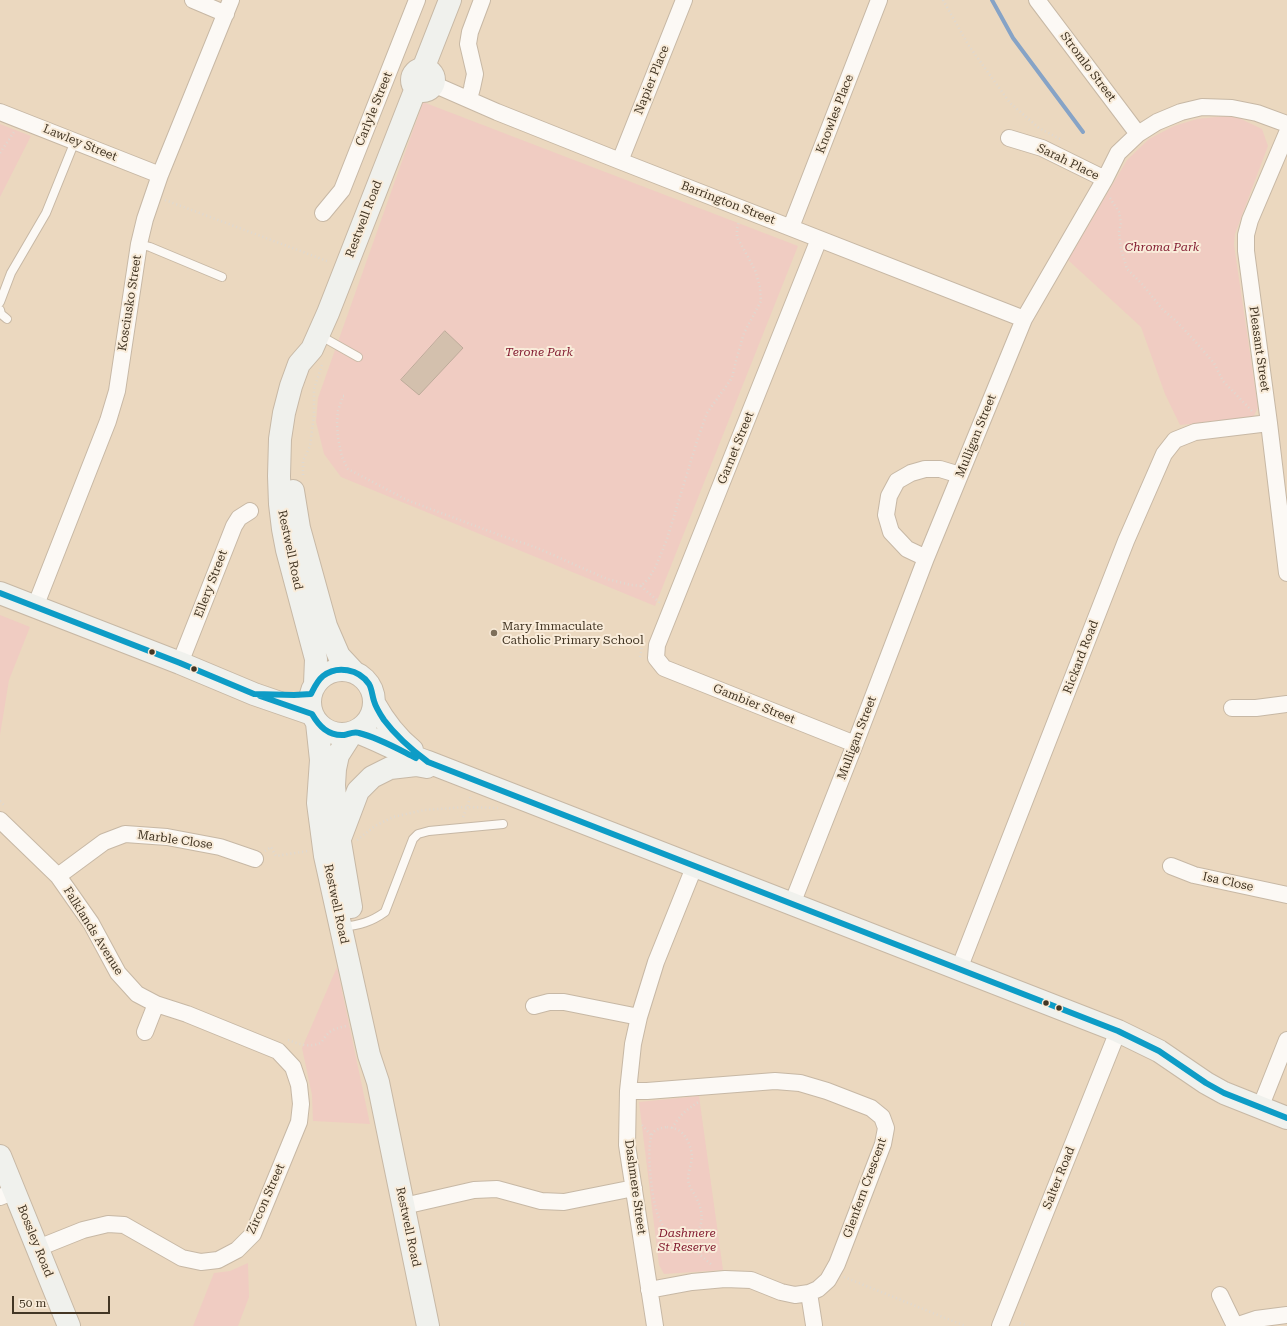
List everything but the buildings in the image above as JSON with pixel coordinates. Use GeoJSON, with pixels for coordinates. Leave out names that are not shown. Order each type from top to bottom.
{"type":"FeatureCollection","features":[{"type":"Feature","properties":{"kind":"main road","name":"Restwell Road"},"geometry":{"type":"LineString","coordinates":[[353,672],[339,656],[326,626],[298,528],[291,475],[292,440],[295,418],[315,342],[424,80],[450,0]]}},
{"type":"Feature","properties":{"kind":"main road","name":"Restwell Road"},"geometry":{"type":"LineString","coordinates":[[315,342],[300,364],[291,386],[284,413],[280,439],[280,504],[283,529],[289,556],[316,659],[314,704],[321,760],[318,803],[325,856],[348,927],[376,1054],[378,1082],[428,1326]]}},
{"type":"Feature","properties":{"kind":"main road"},"geometry":{"type":"LineString","coordinates":[[0,593],[180,663],[254,694],[294,695],[314,704]]}},
{"type":"Feature","properties":{"kind":"main road"},"geometry":{"type":"LineString","coordinates":[[354,733],[368,722],[373,713],[373,693],[369,684],[362,676],[343,670],[333,671],[323,676],[314,704],[324,730],[333,734],[342,735],[354,733],[380,741],[411,757],[428,762],[695,865],[1118,1031],[1159,1051],[1206,1083],[1224,1093],[1287,1118]]}},
{"type":"Feature","properties":{"kind":"main road"},"geometry":{"type":"LineString","coordinates":[[374,703],[382,718],[394,733],[406,745],[428,762]]}},
{"type":"Feature","properties":{"kind":"main road","name":"Restwell Road"},"geometry":{"type":"LineString","coordinates":[[348,927],[347,840],[334,785],[338,755],[354,733]]}},
{"type":"Feature","properties":{"kind":"main road"},"geometry":{"type":"LineString","coordinates":[[347,840],[358,791],[372,777],[390,768],[416,765],[452,772]]}},
{"type":"Feature","properties":{"kind":"main road","name":"Bossley Road"},"geometry":{"type":"LineString","coordinates":[[0,1156],[7,1194],[38,1248],[69,1326]]}},
{"type":"Feature","properties":{"kind":"street"},"geometry":{"type":"LineString","coordinates":[[193,0],[228,7]]}},
{"type":"Feature","properties":{"kind":"street","name":"Carlyle Street"},"geometry":{"type":"LineString","coordinates":[[323,213],[342,190],[417,0]]}},
{"type":"Feature","properties":{"kind":"street"},"geometry":{"type":"LineString","coordinates":[[469,99],[475,74],[468,44],[470,32],[482,0]]}},
{"type":"Feature","properties":{"kind":"street","name":"Napier Place"},"geometry":{"type":"LineString","coordinates":[[620,161],[684,0]]}},
{"type":"Feature","properties":{"kind":"street","name":"Knowles Place"},"geometry":{"type":"LineString","coordinates":[[791,227],[879,0]]}},
{"type":"Feature","properties":{"kind":"street","name":"Stromlo Street"},"geometry":{"type":"LineString","coordinates":[[1037,0],[1138,134]]}},
{"type":"Feature","properties":{"kind":"street","name":"Kosciusko Street"},"geometry":{"type":"LineString","coordinates":[[35,606],[108,420],[117,391],[139,244],[145,219],[160,175],[228,7]]}},
{"type":"Feature","properties":{"kind":"street","name":"Barrington Street"},"geometry":{"type":"LineString","coordinates":[[424,80],[497,112],[620,161],[1024,319]]}},
{"type":"Feature","properties":{"kind":"street","name":"Mulligan Street"},"geometry":{"type":"LineString","coordinates":[[792,904],[926,558],[1024,319],[1105,180],[1118,153],[1138,134],[1157,122],[1181,112],[1202,107],[1238,109],[1257,113],[1287,124]]}},
{"type":"Feature","properties":{"kind":"street","name":"Lawley Street"},"geometry":{"type":"LineString","coordinates":[[0,112],[160,175]]}},
{"type":"Feature","properties":{"kind":"street","name":"Pleasant Street"},"geometry":{"type":"LineString","coordinates":[[1287,133],[1250,220],[1246,235],[1246,251],[1266,423],[1287,573]]}},
{"type":"Feature","properties":{"kind":"street","name":"Sarah Place"},"geometry":{"type":"LineString","coordinates":[[1009,138],[1042,148],[1105,180]]}},
{"type":"Feature","properties":{"kind":"street","name":"Garnet Street"},"geometry":{"type":"LineString","coordinates":[[656,658],[657,645],[819,238]]}},
{"type":"Feature","properties":{"kind":"street","name":"Rickard Road"},"geometry":{"type":"LineString","coordinates":[[959,969],[1126,541],[1164,454],[1175,440],[1195,432],[1266,423]]}},
{"type":"Feature","properties":{"kind":"street"},"geometry":{"type":"LineString","coordinates":[[926,558],[907,549],[891,532],[886,515],[889,496],[897,481],[911,473],[925,469],[940,469],[960,476]]}},
{"type":"Feature","properties":{"kind":"street","name":"Ellery Street"},"geometry":{"type":"LineString","coordinates":[[180,663],[234,526],[239,518],[250,511]]}},
{"type":"Feature","properties":{"kind":"street","name":"Gambier Street"},"geometry":{"type":"LineString","coordinates":[[656,658],[664,668],[855,744]]}},
{"type":"Feature","properties":{"kind":"street"},"geometry":{"type":"LineString","coordinates":[[1232,708],[1256,708],[1287,704]]}},
{"type":"Feature","properties":{"kind":"street","name":"Falklands Avenue"},"geometry":{"type":"LineString","coordinates":[[3,813],[58,876],[91,923],[118,973],[137,994],[156,1004],[187,1014],[278,1051],[293,1067],[299,1085],[301,1104],[298,1122]]}},
{"type":"Feature","properties":{"kind":"street","name":"Marble Close"},"geometry":{"type":"LineString","coordinates":[[58,876],[104,842],[125,834],[166,837],[220,847],[255,858]]}},
{"type":"Feature","properties":{"kind":"street","name":"Dashmere Street"},"geometry":{"type":"LineString","coordinates":[[655,1326],[627,1145],[628,1091],[633,1044],[639,1017],[656,962],[695,865]]}},
{"type":"Feature","properties":{"kind":"street","name":"Isa Close"},"geometry":{"type":"LineString","coordinates":[[1171,866],[1194,875],[1287,895]]}},
{"type":"Feature","properties":{"kind":"street"},"geometry":{"type":"LineString","coordinates":[[534,1006],[549,1002],[564,1002],[639,1017]]}},
{"type":"Feature","properties":{"kind":"street"},"geometry":{"type":"LineString","coordinates":[[145,1032],[156,1004]]}},
{"type":"Feature","properties":{"kind":"street","name":"Salter Road"},"geometry":{"type":"LineString","coordinates":[[1000,1326],[1118,1031]]}},
{"type":"Feature","properties":{"kind":"street"},"geometry":{"type":"LineString","coordinates":[[1260,1108],[1287,1040]]}},
{"type":"Feature","properties":{"kind":"street","name":"Glenfern Crescent"},"geometry":{"type":"LineString","coordinates":[[628,1091],[647,1091],[775,1080],[800,1083],[827,1091],[871,1108],[882,1116],[886,1128],[883,1144],[833,1272],[828,1280],[818,1289],[795,1295],[781,1292],[751,1280],[727,1279],[692,1282],[649,1290]]}},
{"type":"Feature","properties":{"kind":"street","name":"Zircon Street"},"geometry":{"type":"LineString","coordinates":[[38,1248],[83,1230],[108,1224],[124,1225],[182,1258],[201,1262],[218,1260],[237,1250],[253,1234],[298,1122]]}},
{"type":"Feature","properties":{"kind":"street"},"geometry":{"type":"LineString","coordinates":[[404,1206],[474,1190],[497,1189],[541,1201],[564,1202],[634,1188]]}},
{"type":"Feature","properties":{"kind":"street"},"geometry":{"type":"LineString","coordinates":[[809,1292],[814,1325]]}},
{"type":"Feature","properties":{"kind":"street"},"geometry":{"type":"LineString","coordinates":[[1220,1295],[1235,1326],[1256,1319],[1287,1315]]}},
{"type":"Feature","properties":{"kind":"lane"},"geometry":{"type":"LineString","coordinates":[[0,302],[11,273],[46,213],[75,141]]}},
{"type":"Feature","properties":{"kind":"lane"},"geometry":{"type":"LineString","coordinates":[[139,244],[150,247],[222,277]]}},
{"type":"Feature","properties":{"kind":"lane"},"geometry":{"type":"LineString","coordinates":[[0,310],[1,314],[7,319]]}},
{"type":"Feature","properties":{"kind":"lane"},"geometry":{"type":"LineString","coordinates":[[315,342],[358,357]]}},
{"type":"Feature","properties":{"kind":"lane"},"geometry":{"type":"LineString","coordinates":[[348,927],[374,920],[385,912],[413,839],[418,834],[460,827],[503,824]]}},
{"type":"Feature","properties":{"kind":"path"},"geometry":{"type":"LineString","coordinates":[[943,0],[969,46],[1010,103],[1039,128],[1066,142]]}},
{"type":"Feature","properties":{"kind":"path"},"geometry":{"type":"LineString","coordinates":[[0,153],[22,120]]}},
{"type":"Feature","properties":{"kind":"path"},"geometry":{"type":"LineString","coordinates":[[153,196],[327,261]]}},
{"type":"Feature","properties":{"kind":"path"},"geometry":{"type":"LineString","coordinates":[[1108,197],[1119,212],[1121,222],[1121,249],[1127,269],[1142,284],[1163,310],[1175,320],[1214,363],[1223,381],[1266,423]]}},
{"type":"Feature","properties":{"kind":"path"},"geometry":{"type":"LineString","coordinates":[[641,586],[656,566],[667,539],[707,413],[732,378],[744,333],[761,301],[760,287],[755,270],[737,237],[739,221]]}},
{"type":"Feature","properties":{"kind":"path"},"geometry":{"type":"LineString","coordinates":[[344,396],[338,410],[337,424],[342,457],[348,469],[407,500],[535,547],[607,578],[631,585],[641,586],[659,602],[656,609]]}},
{"type":"Feature","properties":{"kind":"path"},"geometry":{"type":"LineString","coordinates":[[640,657],[643,642]]}},
{"type":"Feature","properties":{"kind":"path"},"geometry":{"type":"LineString","coordinates":[[460,827],[472,793]]}},
{"type":"Feature","properties":{"kind":"path"},"geometry":{"type":"LineString","coordinates":[[0,801],[3,813]]}},
{"type":"Feature","properties":{"kind":"path"},"geometry":{"type":"LineString","coordinates":[[347,840],[359,839],[376,826],[393,817],[424,810],[466,807],[500,809]]}},
{"type":"Feature","properties":{"kind":"path"},"geometry":{"type":"LineString","coordinates":[[255,858],[271,846],[276,856],[307,852],[311,849]]}},
{"type":"Feature","properties":{"kind":"path"},"geometry":{"type":"LineString","coordinates":[[286,1040],[309,1046],[321,1043],[328,1034],[335,1029],[346,1026]]}},
{"type":"Feature","properties":{"kind":"path"},"geometry":{"type":"LineString","coordinates":[[672,1128],[684,1112],[705,1098],[706,1086]]}},
{"type":"Feature","properties":{"kind":"path"},"geometry":{"type":"LineString","coordinates":[[672,1128],[677,1129],[685,1135],[689,1145],[692,1156],[688,1178],[689,1184],[698,1201],[702,1218],[700,1228],[696,1235],[687,1237],[671,1235],[663,1226],[656,1210],[652,1190],[649,1143],[653,1132],[658,1129],[672,1128]]}},
{"type":"Feature","properties":{"kind":"path"},"geometry":{"type":"LineString","coordinates":[[687,1237],[691,1247],[727,1279]]}},
{"type":"Feature","properties":{"kind":"path"},"geometry":{"type":"LineString","coordinates":[[833,1272],[965,1326]]}},
{"type":"Feature","properties":{"kind":"path"},"geometry":{"type":"LineString","coordinates":[[1020,1323],[1028,1326]]}},
{"type":"Feature","properties":{"kind":"green space","name":"Terone Park"},"geometry":{"type":"Polygon","coordinates":[[[423,102],[798,246],[655,606],[341,477],[324,454],[316,422],[318,398],[423,102]]]}},
{"type":"Feature","properties":{"kind":"green space","name":"Chroma Park"},"geometry":{"type":"Polygon","coordinates":[[[1226,116],[1239,118],[1262,129],[1268,146],[1235,234],[1234,245],[1258,407],[1254,416],[1246,419],[1180,425],[1165,394],[1141,327],[1068,260],[1127,160],[1149,139],[1174,126],[1197,119],[1226,116]]]}},
{"type":"Feature","properties":{"kind":"green space"},"geometry":{"type":"Polygon","coordinates":[[[0,124],[31,136],[0,197],[0,124]]]}},
{"type":"Feature","properties":{"kind":"green space"},"geometry":{"type":"Polygon","coordinates":[[[0,615],[30,627],[9,680],[0,735],[0,615]]]}},
{"type":"Feature","properties":{"kind":"green space"},"geometry":{"type":"Polygon","coordinates":[[[337,967],[370,1124],[313,1121],[312,1095],[302,1048],[337,967]]]}},
{"type":"Feature","properties":{"kind":"green space","name":"Dashmere St Reserve"},"geometry":{"type":"Polygon","coordinates":[[[699,1096],[723,1270],[664,1274],[659,1265],[639,1102],[699,1096]]]}},
{"type":"Feature","properties":{"kind":"green space"},"geometry":{"type":"Polygon","coordinates":[[[248,1263],[249,1297],[238,1326],[193,1326],[214,1273],[230,1271],[248,1263]]]}},
{"type":"Feature","properties":{"kind":"waterway"},"geometry":{"type":"LineString","coordinates":[[992,0],[1013,38],[1083,132]]}},
{"type":"Feature","properties":{"kind":"transit line"},"geometry":{"type":"LineString","coordinates":[[0,593],[180,663],[254,694],[311,694],[323,676],[335,670],[348,670],[354,672],[360,675],[369,684],[376,706],[389,726],[404,742],[428,762],[1118,1031],[1159,1051],[1206,1083],[1224,1093],[1287,1118]]}},
{"type":"Feature","properties":{"kind":"transit line"},"geometry":{"type":"LineString","coordinates":[[260,696],[312,714],[321,726],[333,734],[344,735],[357,732],[388,744],[416,758]]}},
{"type":"Feature","properties":{"kind":"place","name":"Mary Immaculate Catholic Primary School"},"geometry":{"type":"Point","coordinates":[494,633]}}]}
